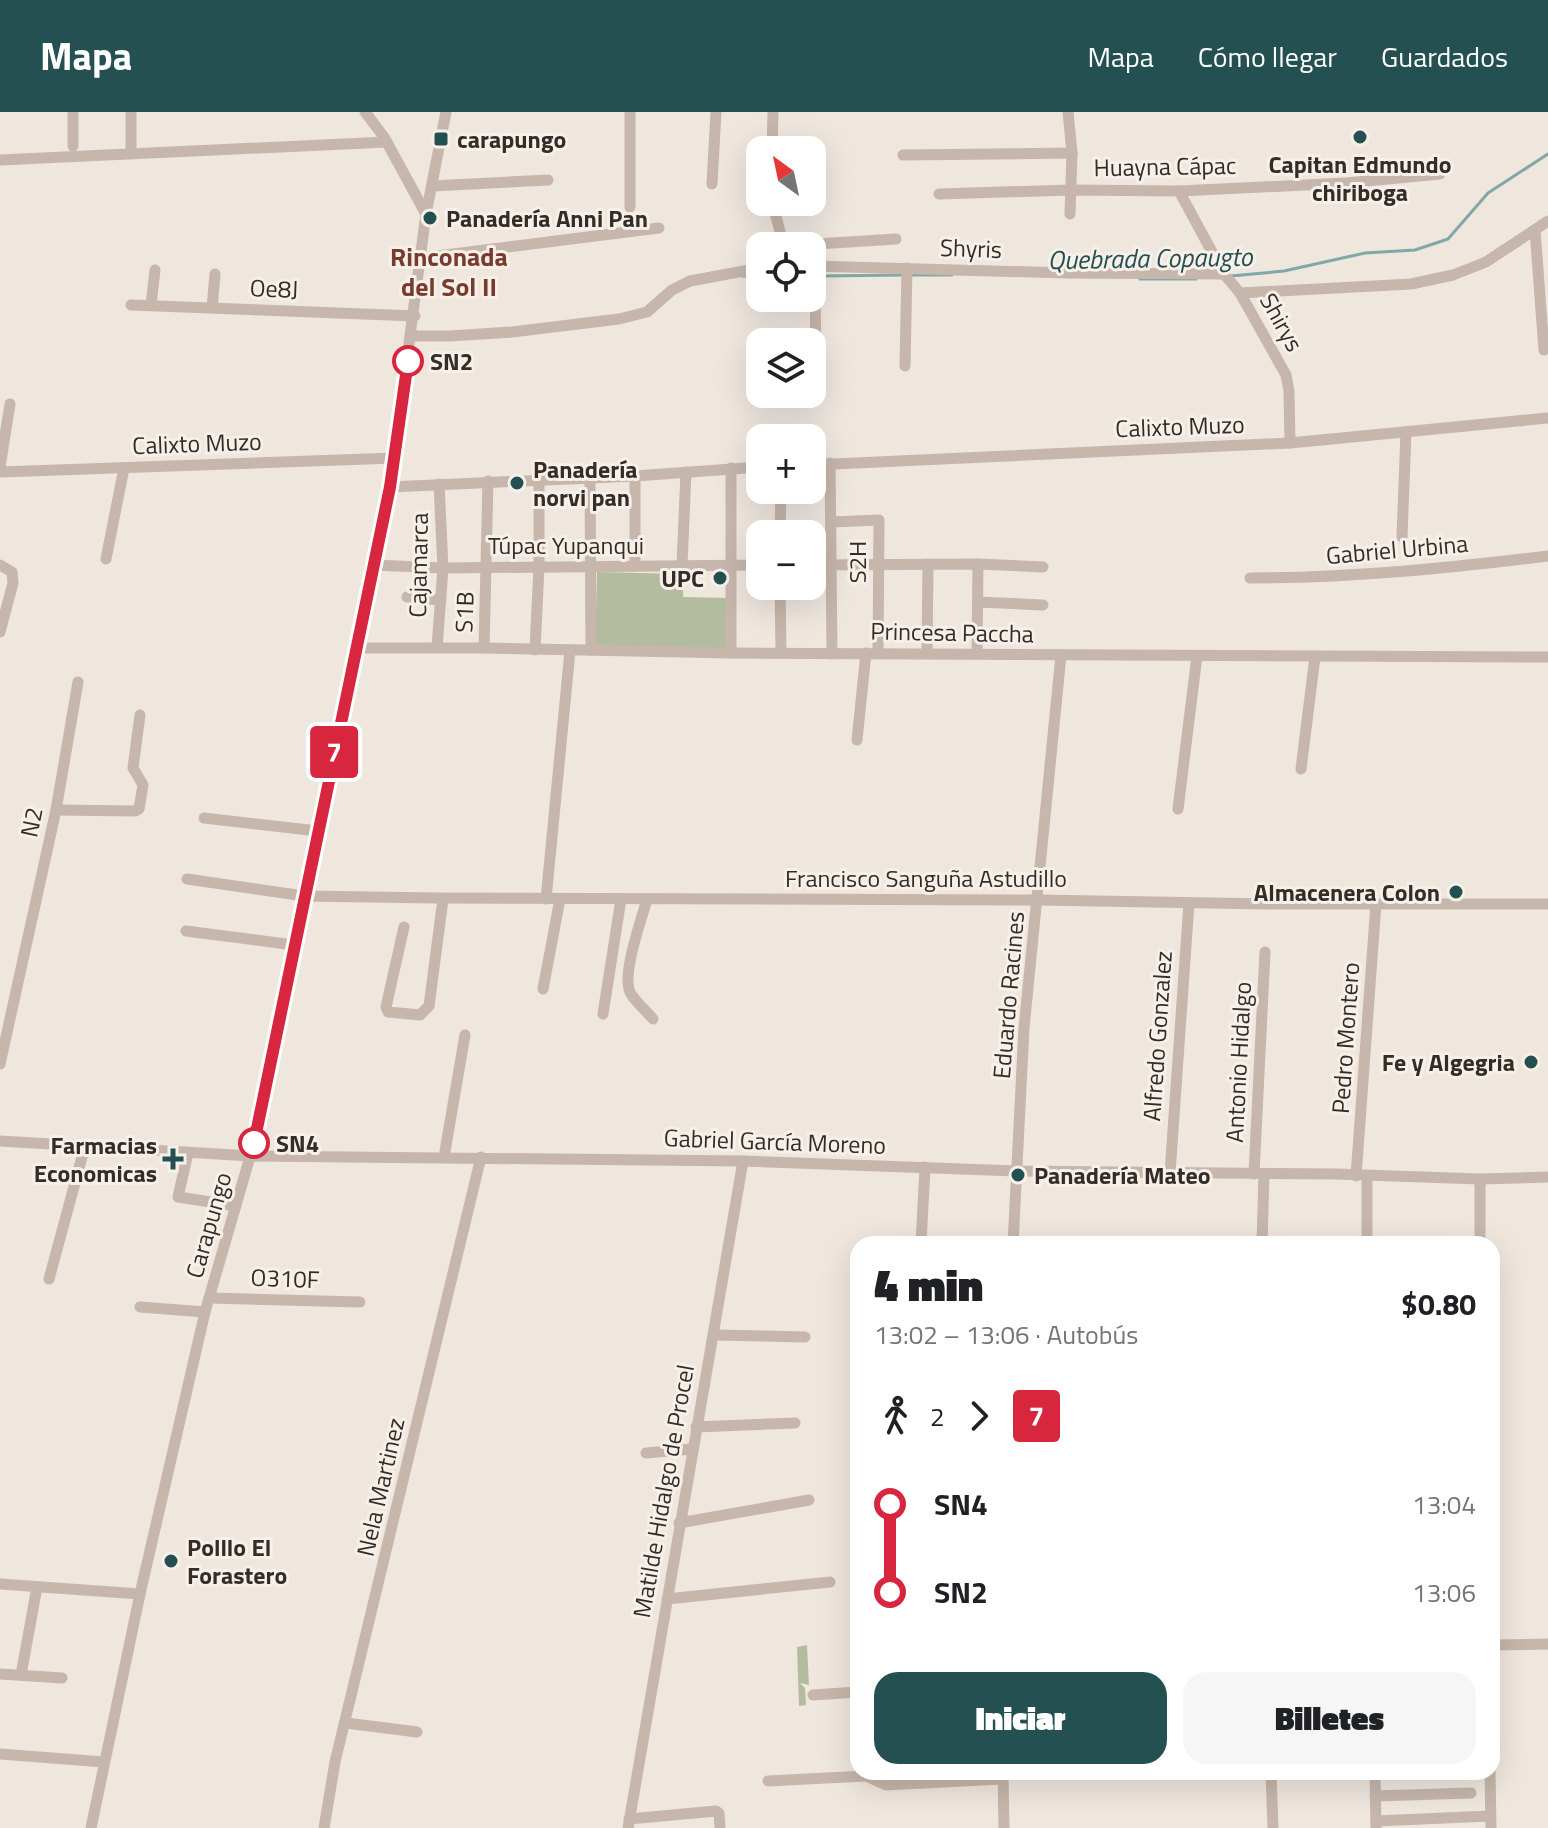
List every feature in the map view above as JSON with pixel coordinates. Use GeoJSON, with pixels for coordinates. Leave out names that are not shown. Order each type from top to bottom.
{"type":"FeatureCollection","features":[{"type":"Feature","properties":{"kind":"street"},"geometry":{"type":"LineString","coordinates":[[73,112],[73,146]]}},
{"type":"Feature","properties":{"kind":"street"},"geometry":{"type":"LineString","coordinates":[[131,112],[131,148]]}},
{"type":"Feature","properties":{"kind":"street"},"geometry":{"type":"LineString","coordinates":[[365,112],[387,142],[426,214]]}},
{"type":"Feature","properties":{"kind":"street","name":"Carapungo"},"geometry":{"type":"LineString","coordinates":[[91,1828],[140,1594],[205,1312],[251,1156],[390,487],[415,316],[426,214],[446,112]]}},
{"type":"Feature","properties":{"kind":"street"},"geometry":{"type":"LineString","coordinates":[[630,112],[630,207]]}},
{"type":"Feature","properties":{"kind":"street"},"geometry":{"type":"LineString","coordinates":[[712,184],[716,112]]}},
{"type":"Feature","properties":{"kind":"street"},"geometry":{"type":"LineString","coordinates":[[772,136],[773,112]]}},
{"type":"Feature","properties":{"kind":"street"},"geometry":{"type":"LineString","coordinates":[[1068,112],[1072,153],[1070,214]]}},
{"type":"Feature","properties":{"kind":"street"},"geometry":{"type":"LineString","coordinates":[[0,160],[387,142]]}},
{"type":"Feature","properties":{"kind":"street"},"geometry":{"type":"LineString","coordinates":[[903,155],[1072,153]]}},
{"type":"Feature","properties":{"kind":"street","name":"Huayna Cápac"},"geometry":{"type":"LineString","coordinates":[[939,194],[1179,191],[1346,183],[1440,174]]}},
{"type":"Feature","properties":{"kind":"street"},"geometry":{"type":"LineString","coordinates":[[432,186],[548,180]]}},
{"type":"Feature","properties":{"kind":"street","name":"Shirys"},"geometry":{"type":"LineString","coordinates":[[1179,191],[1224,274],[1240,293],[1286,375],[1290,443]]}},
{"type":"Feature","properties":{"kind":"street"},"geometry":{"type":"LineString","coordinates":[[1240,293],[1411,284],[1453,275],[1486,262],[1548,221]]}},
{"type":"Feature","properties":{"kind":"street"},"geometry":{"type":"LineString","coordinates":[[421,258],[659,228]]}},
{"type":"Feature","properties":{"kind":"street"},"geometry":{"type":"LineString","coordinates":[[1535,230],[1544,350]]}},
{"type":"Feature","properties":{"kind":"street"},"geometry":{"type":"LineString","coordinates":[[826,243],[896,239]]}},
{"type":"Feature","properties":{"kind":"street","name":"Shyris"},"geometry":{"type":"LineString","coordinates":[[826,266],[1224,274]]}},
{"type":"Feature","properties":{"kind":"street"},"geometry":{"type":"LineString","coordinates":[[905,366],[907,268]]}},
{"type":"Feature","properties":{"kind":"street"},"geometry":{"type":"LineString","coordinates":[[151,305],[155,270]]}},
{"type":"Feature","properties":{"kind":"street"},"geometry":{"type":"LineString","coordinates":[[412,336],[512,332],[619,319],[647,312],[672,290],[690,281],[746,271]]}},
{"type":"Feature","properties":{"kind":"street"},"geometry":{"type":"LineString","coordinates":[[212,308],[215,274]]}},
{"type":"Feature","properties":{"kind":"street","name":"Oe8J"},"geometry":{"type":"LineString","coordinates":[[131,305],[415,316]]}},
{"type":"Feature","properties":{"kind":"street"},"geometry":{"type":"LineString","coordinates":[[0,469],[10,404]]}},
{"type":"Feature","properties":{"kind":"street","name":"Calixto Muzo"},"geometry":{"type":"LineString","coordinates":[[826,463],[1290,443],[1548,418]]}},
{"type":"Feature","properties":{"kind":"street"},"geometry":{"type":"LineString","coordinates":[[1402,537],[1406,432]]}},
{"type":"Feature","properties":{"kind":"street","name":"Calixto Muzo"},"geometry":{"type":"LineString","coordinates":[[0,469],[124,468],[395,458]]}},
{"type":"Feature","properties":{"kind":"street"},"geometry":{"type":"LineString","coordinates":[[830,463],[832,654]]}},
{"type":"Feature","properties":{"kind":"street"},"geometry":{"type":"LineString","coordinates":[[390,487],[635,476],[746,467]]}},
{"type":"Feature","properties":{"kind":"street"},"geometry":{"type":"LineString","coordinates":[[106,559],[124,468]]}},
{"type":"Feature","properties":{"kind":"street"},"geometry":{"type":"LineString","coordinates":[[731,468],[731,653]]}},
{"type":"Feature","properties":{"kind":"street"},"geometry":{"type":"LineString","coordinates":[[682,566],[686,472]]}},
{"type":"Feature","properties":{"kind":"street"},"geometry":{"type":"LineString","coordinates":[[635,476],[635,566]]}},
{"type":"Feature","properties":{"kind":"street"},"geometry":{"type":"LineString","coordinates":[[590,477],[591,650]]}},
{"type":"Feature","properties":{"kind":"street"},"geometry":{"type":"LineString","coordinates":[[535,650],[539,480]]}},
{"type":"Feature","properties":{"kind":"street","name":"S1B"},"geometry":{"type":"LineString","coordinates":[[484,648],[488,481]]}},
{"type":"Feature","properties":{"kind":"street","name":"Cajamarca"},"geometry":{"type":"LineString","coordinates":[[437,647],[443,568],[439,484]]}},
{"type":"Feature","properties":{"kind":"street","name":"S2H"},"geometry":{"type":"LineString","coordinates":[[831,522],[879,520],[872,653],[857,740]]}},
{"type":"Feature","properties":{"kind":"street","name":"Gabriel Urbina"},"geometry":{"type":"LineString","coordinates":[[1250,578],[1326,578],[1548,556]]}},
{"type":"Feature","properties":{"kind":"street"},"geometry":{"type":"LineString","coordinates":[[927,653],[928,564]]}},
{"type":"Feature","properties":{"kind":"street"},"geometry":{"type":"LineString","coordinates":[[826,565],[978,564],[1043,567]]}},
{"type":"Feature","properties":{"kind":"street"},"geometry":{"type":"LineString","coordinates":[[977,653],[978,564]]}},
{"type":"Feature","properties":{"kind":"street"},"geometry":{"type":"LineString","coordinates":[[0,565],[12,572],[13,583],[0,632]]}},
{"type":"Feature","properties":{"kind":"street","name":"Túpac Yupanqui"},"geometry":{"type":"LineString","coordinates":[[373,565],[443,568],[746,565]]}},
{"type":"Feature","properties":{"kind":"street"},"geometry":{"type":"LineString","coordinates":[[407,597],[441,600]]}},
{"type":"Feature","properties":{"kind":"street"},"geometry":{"type":"LineString","coordinates":[[780,600],[781,653]]}},
{"type":"Feature","properties":{"kind":"street"},"geometry":{"type":"LineString","coordinates":[[978,602],[1043,605]]}},
{"type":"Feature","properties":{"kind":"street","name":"Princesa Paccha"},"geometry":{"type":"LineString","coordinates":[[356,648],[832,654],[1548,657]]}},
{"type":"Feature","properties":{"kind":"street"},"geometry":{"type":"LineString","coordinates":[[546,899],[570,651]]}},
{"type":"Feature","properties":{"kind":"street","name":"Eduardo Racines"},"geometry":{"type":"LineString","coordinates":[[1013,1236],[1024,1028],[1061,655]]}},
{"type":"Feature","properties":{"kind":"street"},"geometry":{"type":"LineString","coordinates":[[1178,809],[1197,656]]}},
{"type":"Feature","properties":{"kind":"street"},"geometry":{"type":"LineString","coordinates":[[1301,769],[1315,657]]}},
{"type":"Feature","properties":{"kind":"street","name":"N2"},"geometry":{"type":"LineString","coordinates":[[0,1064],[56,810],[78,682]]}},
{"type":"Feature","properties":{"kind":"street"},"geometry":{"type":"LineString","coordinates":[[56,810],[139,809],[143,785],[133,768],[140,715]]}},
{"type":"Feature","properties":{"kind":"street"},"geometry":{"type":"LineString","coordinates":[[204,818],[318,831]]}},
{"type":"Feature","properties":{"kind":"street","name":"Francisco Sanguña Astudillo"},"geometry":{"type":"LineString","coordinates":[[187,879],[304,896],[443,899],[1548,904]]}},
{"type":"Feature","properties":{"kind":"street"},"geometry":{"type":"LineString","coordinates":[[404,927],[386,1007],[388,1012],[396,1015],[420,1015],[429,1006],[443,899]]}},
{"type":"Feature","properties":{"kind":"street"},"geometry":{"type":"LineString","coordinates":[[543,989],[560,899]]}},
{"type":"Feature","properties":{"kind":"street"},"geometry":{"type":"LineString","coordinates":[[603,1014],[621,899]]}},
{"type":"Feature","properties":{"kind":"street"},"geometry":{"type":"LineString","coordinates":[[647,899],[633,951],[628,985],[630,993],[653,1019]]}},
{"type":"Feature","properties":{"kind":"street","name":"Alfredo Gonzalez"},"geometry":{"type":"LineString","coordinates":[[1170,1173],[1189,903]]}},
{"type":"Feature","properties":{"kind":"street","name":"Pedro Montero"},"geometry":{"type":"LineString","coordinates":[[1366,1236],[1362,1176],[1376,904]]}},
{"type":"Feature","properties":{"kind":"street"},"geometry":{"type":"LineString","coordinates":[[186,931],[294,945]]}},
{"type":"Feature","properties":{"kind":"street","name":"Antonio Hidalgo"},"geometry":{"type":"LineString","coordinates":[[1262,1236],[1259,1174],[1265,952]]}},
{"type":"Feature","properties":{"kind":"street"},"geometry":{"type":"LineString","coordinates":[[444,1157],[465,1035]]}},
{"type":"Feature","properties":{"kind":"street","name":"Gabriel García Moreno"},"geometry":{"type":"LineString","coordinates":[[0,1141],[251,1156],[743,1161],[1016,1171],[1480,1179],[1548,1177]]}},
{"type":"Feature","properties":{"kind":"street"},"geometry":{"type":"LineString","coordinates":[[49,1279],[85,1146]]}},
{"type":"Feature","properties":{"kind":"street"},"geometry":{"type":"LineString","coordinates":[[188,1153],[178,1197],[236,1206]]}},
{"type":"Feature","properties":{"kind":"street","name":"Nela Martinez"},"geometry":{"type":"LineString","coordinates":[[324,1828],[335,1762],[481,1157]]}},
{"type":"Feature","properties":{"kind":"street","name":"Matilde Hidalgo de Procel"},"geometry":{"type":"LineString","coordinates":[[629,1823],[743,1161]]}},
{"type":"Feature","properties":{"kind":"street"},"geometry":{"type":"LineString","coordinates":[[921,1236],[925,1167]]}},
{"type":"Feature","properties":{"kind":"street"},"geometry":{"type":"LineString","coordinates":[[1480,1179],[1480,1236]]}},
{"type":"Feature","properties":{"kind":"street","name":"O310F"},"geometry":{"type":"LineString","coordinates":[[209,1298],[360,1302]]}},
{"type":"Feature","properties":{"kind":"street"},"geometry":{"type":"LineString","coordinates":[[140,1307],[205,1312]]}},
{"type":"Feature","properties":{"kind":"street"},"geometry":{"type":"LineString","coordinates":[[713,1335],[805,1337]]}},
{"type":"Feature","properties":{"kind":"street"},"geometry":{"type":"LineString","coordinates":[[696,1427],[795,1423]]}},
{"type":"Feature","properties":{"kind":"street"},"geometry":{"type":"LineString","coordinates":[[646,1453],[692,1449]]}},
{"type":"Feature","properties":{"kind":"street"},"geometry":{"type":"LineString","coordinates":[[679,1523],[809,1500]]}},
{"type":"Feature","properties":{"kind":"street"},"geometry":{"type":"LineString","coordinates":[[667,1599],[830,1582]]}},
{"type":"Feature","properties":{"kind":"street"},"geometry":{"type":"LineString","coordinates":[[0,1584],[140,1594]]}},
{"type":"Feature","properties":{"kind":"street"},"geometry":{"type":"LineString","coordinates":[[21,1675],[37,1587]]}},
{"type":"Feature","properties":{"kind":"street"},"geometry":{"type":"LineString","coordinates":[[1500,1645],[1548,1644]]}},
{"type":"Feature","properties":{"kind":"street"},"geometry":{"type":"LineString","coordinates":[[0,1674],[62,1678]]}},
{"type":"Feature","properties":{"kind":"street"},"geometry":{"type":"LineString","coordinates":[[813,1695],[850,1693]]}},
{"type":"Feature","properties":{"kind":"street"},"geometry":{"type":"LineString","coordinates":[[346,1723],[417,1732]]}},
{"type":"Feature","properties":{"kind":"street"},"geometry":{"type":"LineString","coordinates":[[0,1754],[104,1762]]}},
{"type":"Feature","properties":{"kind":"street"},"geometry":{"type":"LineString","coordinates":[[768,1781],[850,1777]]}},
{"type":"Feature","properties":{"kind":"street"},"geometry":{"type":"LineString","coordinates":[[875,1780],[886,1785],[951,1780]]}},
{"type":"Feature","properties":{"kind":"street"},"geometry":{"type":"LineString","coordinates":[[1003,1780],[1004,1828]]}},
{"type":"Feature","properties":{"kind":"street"},"geometry":{"type":"LineString","coordinates":[[1271,1780],[1273,1828]]}},
{"type":"Feature","properties":{"kind":"street"},"geometry":{"type":"LineString","coordinates":[[1375,1780],[1376,1824],[1490,1822],[1490,1780]]}},
{"type":"Feature","properties":{"kind":"street"},"geometry":{"type":"LineString","coordinates":[[1375,1796],[1471,1793]]}},
{"type":"Feature","properties":{"kind":"street"},"geometry":{"type":"LineString","coordinates":[[629,1823],[716,1811],[719,1813],[720,1828]]}},
{"type":"Feature","properties":{"kind":"green space"},"geometry":{"type":"Polygon","coordinates":[[[597,572],[683,574],[683,597],[728,598],[726,649],[595,646],[597,572]]]}},
{"type":"Feature","properties":{"kind":"green space"},"geometry":{"type":"Polygon","coordinates":[[[807,1645],[809,1685],[800,1683],[805,1688],[806,1705],[799,1706],[797,1647],[807,1645]]]}},
{"type":"Feature","properties":{"kind":"waterway","name":"Quebrada Copaugto"},"geometry":{"type":"LineString","coordinates":[[1231,276],[1284,271],[1365,253],[1415,250],[1448,239],[1488,193],[1548,154]]}},
{"type":"Feature","properties":{"kind":"waterway","name":"Quebrada Copaugto"},"geometry":{"type":"LineString","coordinates":[[826,276],[904,275]]}},
{"type":"Feature","properties":{"kind":"waterway","name":"Quebrada Copaugto"},"geometry":{"type":"LineString","coordinates":[[912,275],[952,275]]}},
{"type":"Feature","properties":{"kind":"waterway","name":"Quebrada Copaugto"},"geometry":{"type":"LineString","coordinates":[[1140,279],[1196,279]]}},
{"type":"Feature","properties":{"kind":"bus line","name":"7"},"geometry":{"type":"LineString","coordinates":[[254,1143],[390,487],[408,361]]}},
{"type":"Feature","properties":{"kind":"place","name":"Capitan Edmundo chiriboga"},"geometry":{"type":"Point","coordinates":[1360,137]}},
{"type":"Feature","properties":{"kind":"place","name":"carapungo"},"geometry":{"type":"Point","coordinates":[441,139]}},
{"type":"Feature","properties":{"kind":"place","name":"Panadería Anni Pan"},"geometry":{"type":"Point","coordinates":[430,218]}},
{"type":"Feature","properties":{"kind":"place","name":"SN2"},"geometry":{"type":"Point","coordinates":[408,361]}},
{"type":"Feature","properties":{"kind":"place","name":"Panadería norvi pan"},"geometry":{"type":"Point","coordinates":[517,483]}},
{"type":"Feature","properties":{"kind":"place","name":"UPC"},"geometry":{"type":"Point","coordinates":[720,578]}},
{"type":"Feature","properties":{"kind":"place","name":"Almacenera Colon"},"geometry":{"type":"Point","coordinates":[1456,892]}},
{"type":"Feature","properties":{"kind":"place","name":"Fe y Algegria"},"geometry":{"type":"Point","coordinates":[1531,1062]}},
{"type":"Feature","properties":{"kind":"place","name":"SN4"},"geometry":{"type":"Point","coordinates":[254,1143]}},
{"type":"Feature","properties":{"kind":"place","name":"Farmacias Economicas"},"geometry":{"type":"Point","coordinates":[173,1159]}},
{"type":"Feature","properties":{"kind":"place","name":"Panadería Mateo"},"geometry":{"type":"Point","coordinates":[1018,1175]}},
{"type":"Feature","properties":{"kind":"place","name":"Polllo El Forastero"},"geometry":{"type":"Point","coordinates":[171,1561]}},
{"type":"Feature","properties":{"kind":"district","name":"Rinconada del Sol II"},"geometry":{"type":"Point","coordinates":[449,271]}}]}
